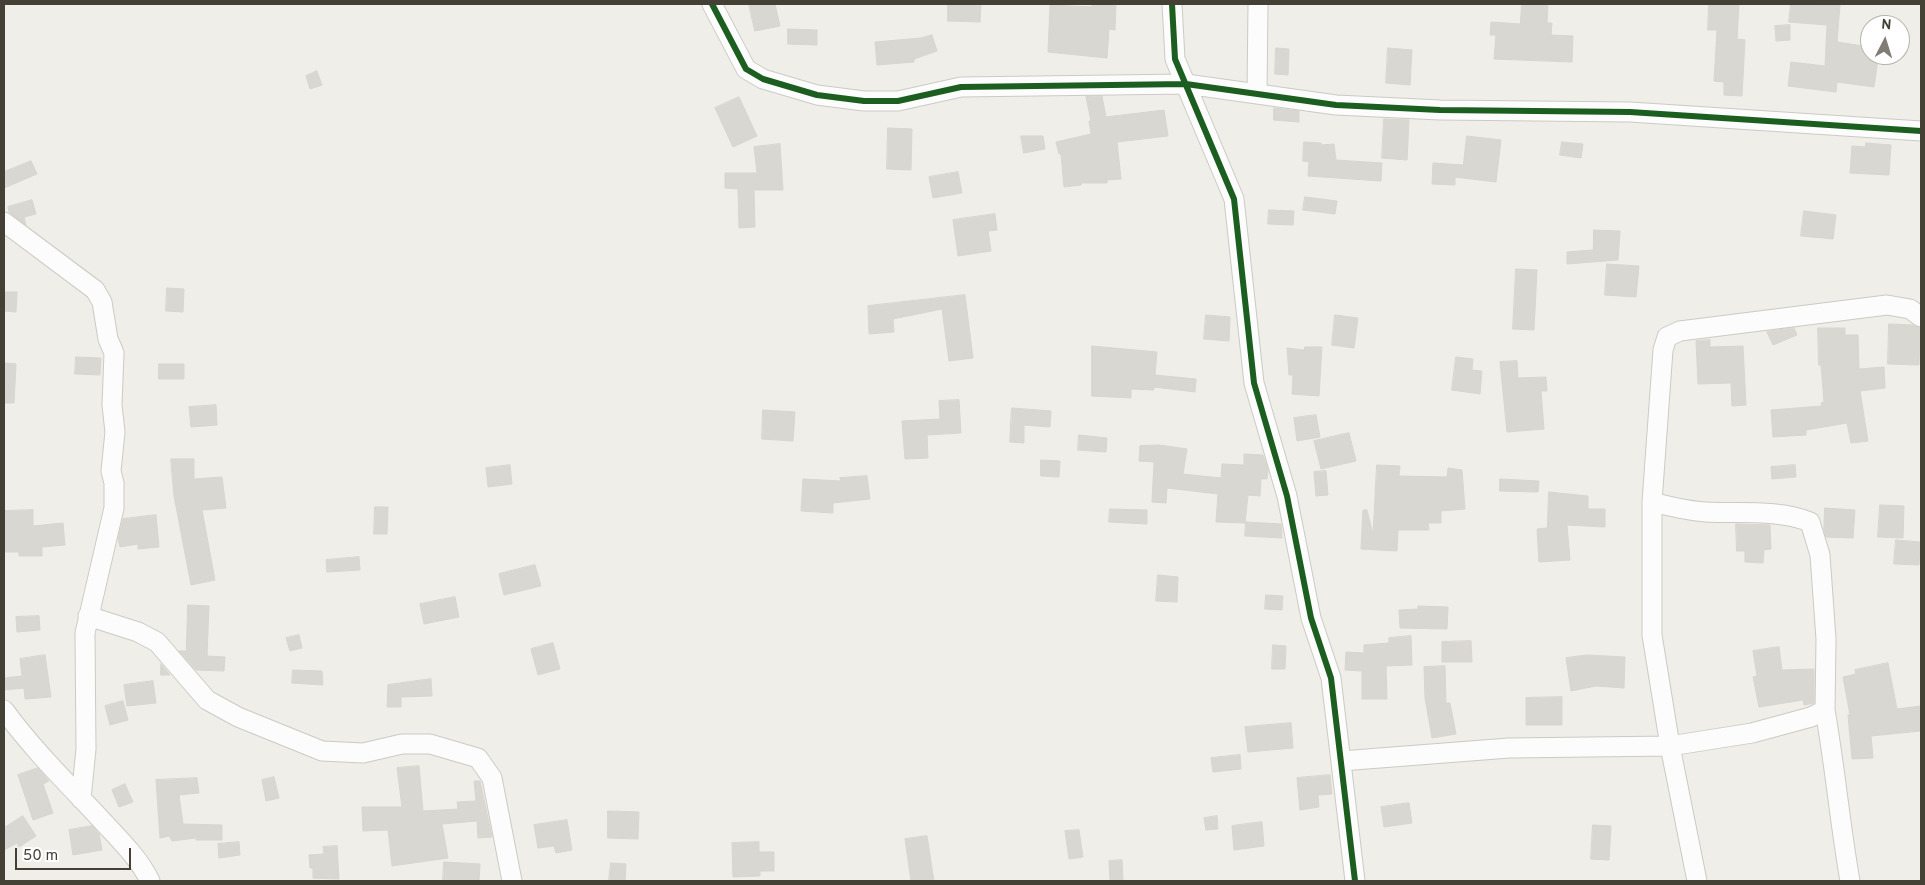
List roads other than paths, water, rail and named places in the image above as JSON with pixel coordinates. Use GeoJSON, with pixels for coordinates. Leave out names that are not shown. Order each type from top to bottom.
{"type":"FeatureCollection","features":[{"type":"Feature","properties":{"kind":"street"},"geometry":{"type":"LineString","coordinates":[[712,4],[746,69],[763,79],[816,95],[864,101],[898,101],[961,87],[1186,84],[1336,105],[1440,110],[1630,112],[1921,131]]}},
{"type":"Feature","properties":{"kind":"street"},"geometry":{"type":"LineString","coordinates":[[1172,4],[1175,59],[1234,199],[1254,383],[1287,496],[1311,618],[1331,678],[1355,881]]}},
{"type":"Feature","properties":{"kind":"street"},"geometry":{"type":"LineString","coordinates":[[1257,94],[1258,4]]}},
{"type":"Feature","properties":{"kind":"street"},"geometry":{"type":"LineString","coordinates":[[4,222],[95,290],[102,302],[108,339],[114,353],[112,405],[115,432],[111,471],[114,483],[114,508],[85,633],[86,749],[82,799]]}},
{"type":"Feature","properties":{"kind":"street"},"geometry":{"type":"LineString","coordinates":[[1697,881],[1670,746],[1652,635],[1652,502],[1662,350],[1667,337],[1680,331],[1887,305],[1910,309],[1921,317]]}},
{"type":"Feature","properties":{"kind":"street"},"geometry":{"type":"LineString","coordinates":[[1652,502],[1706,512],[1760,512],[1799,518],[1810,522],[1820,555],[1826,639],[1825,710],[1835,763],[1842,833],[1850,881]]}},
{"type":"Feature","properties":{"kind":"street"},"geometry":{"type":"LineString","coordinates":[[88,616],[138,632],[157,642],[207,700],[238,717],[322,751],[363,753],[402,744],[430,744],[478,758],[492,778],[512,881]]}},
{"type":"Feature","properties":{"kind":"street"},"geometry":{"type":"LineString","coordinates":[[4,710],[114,834],[146,873],[150,881]]}},
{"type":"Feature","properties":{"kind":"street"},"geometry":{"type":"LineString","coordinates":[[1341,761],[1509,748],[1670,746],[1752,733],[1811,717],[1825,710]]}}]}
